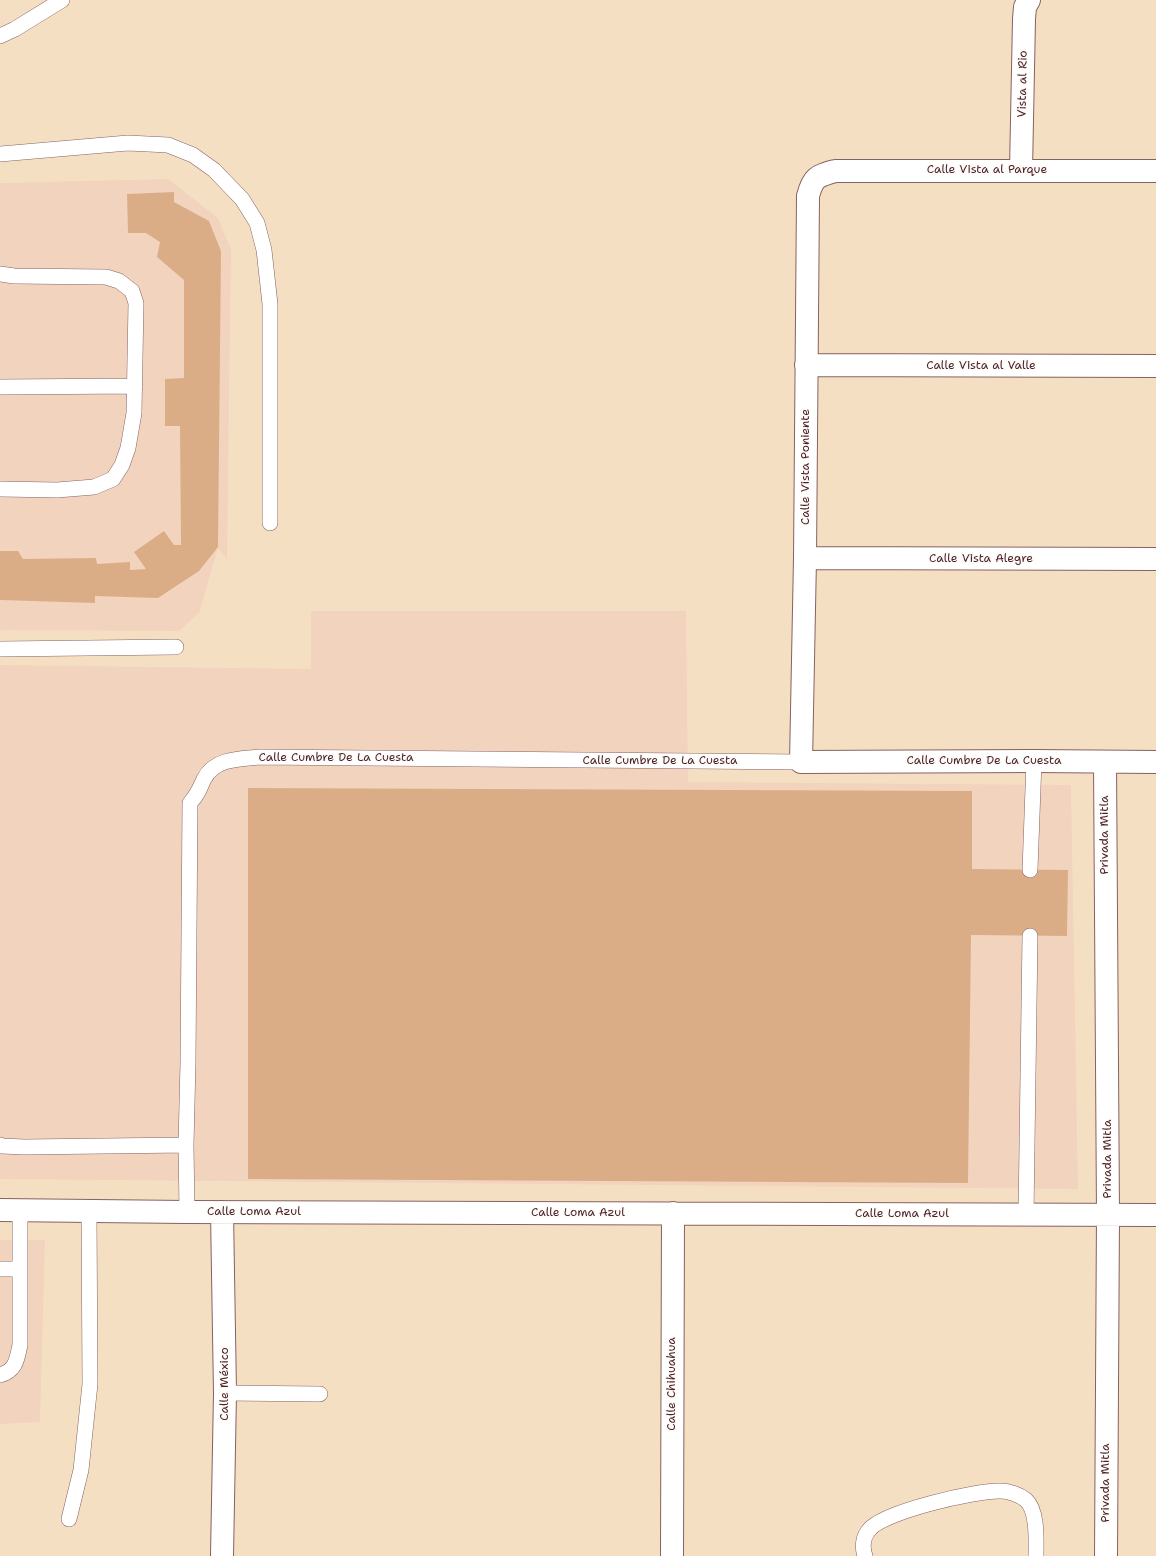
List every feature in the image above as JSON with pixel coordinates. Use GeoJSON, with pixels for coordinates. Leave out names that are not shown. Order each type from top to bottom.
{"type":"FeatureCollection","features":[{"type":"Feature","properties":{"kind":"street","name":"Vista al Rio"},"geometry":{"type":"LineString","coordinates":[[1021,170],[1024,18],[1025,7],[1029,0]]}},
{"type":"Feature","properties":{"kind":"street","name":"Calle Vista al Parque"},"geometry":{"type":"LineString","coordinates":[[819,176],[834,171],[1156,171]]}},
{"type":"Feature","properties":{"kind":"street","name":"Calle Vista Poniente"},"geometry":{"type":"LineString","coordinates":[[801,762],[805,558],[808,196],[811,183],[819,176]]}},
{"type":"Feature","properties":{"kind":"street","name":"Calle Vista al Valle"},"geometry":{"type":"LineString","coordinates":[[806,365],[1156,366]]}},
{"type":"Feature","properties":{"kind":"street","name":"Calle Vista Alegre"},"geometry":{"type":"LineString","coordinates":[[805,558],[1156,559]]}},
{"type":"Feature","properties":{"kind":"street","name":"Calle Cumbre De La Cuesta"},"geometry":{"type":"LineString","coordinates":[[801,762],[1156,762]]}},
{"type":"Feature","properties":{"kind":"street","name":"Privada Mitla"},"geometry":{"type":"LineString","coordinates":[[1105,762],[1108,1215],[1106,1556]]}},
{"type":"Feature","properties":{"kind":"street","name":"Calle Loma Azul"},"geometry":{"type":"LineString","coordinates":[[10,1210],[1156,1216]]}},
{"type":"Feature","properties":{"kind":"street","name":"Calle México"},"geometry":{"type":"LineString","coordinates":[[222,1212],[225,1393],[222,1556]]}},
{"type":"Feature","properties":{"kind":"street","name":"Calle Chihuahua"},"geometry":{"type":"LineString","coordinates":[[672,1556],[673,1213]]}},
{"type":"Feature","properties":{"kind":"lane"},"geometry":{"type":"LineString","coordinates":[[0,36],[15,29],[62,0]]}},
{"type":"Feature","properties":{"kind":"lane"},"geometry":{"type":"LineString","coordinates":[[0,154],[128,143],[168,145],[193,155],[214,170],[242,199],[258,223],[264,250],[270,304],[270,523]]}},
{"type":"Feature","properties":{"kind":"lane"},"geometry":{"type":"LineString","coordinates":[[0,274],[14,276],[106,277],[119,281],[132,291],[136,303],[134,413],[128,448],[122,465],[113,479],[94,487],[57,490],[0,489]]}},
{"type":"Feature","properties":{"kind":"lane"},"geometry":{"type":"LineString","coordinates":[[0,387],[134,386]]}},
{"type":"Feature","properties":{"kind":"lane"},"geometry":{"type":"LineString","coordinates":[[0,649],[176,647]]}},
{"type":"Feature","properties":{"kind":"lane","name":"Calle Cumbre De La Cuesta"},"geometry":{"type":"LineString","coordinates":[[186,1145],[190,803],[199,792],[205,778],[216,765],[234,759],[260,757],[801,762]]}},
{"type":"Feature","properties":{"kind":"lane"},"geometry":{"type":"LineString","coordinates":[[1030,870],[1034,761]]}},
{"type":"Feature","properties":{"kind":"lane"},"geometry":{"type":"LineString","coordinates":[[1026,1215],[1030,936]]}},
{"type":"Feature","properties":{"kind":"lane"},"geometry":{"type":"LineString","coordinates":[[0,1145],[24,1147],[186,1145],[187,1212]]}},
{"type":"Feature","properties":{"kind":"lane"},"geometry":{"type":"LineString","coordinates":[[0,1375],[8,1373],[16,1363],[20,1345],[19,1269],[10,1210]]}},
{"type":"Feature","properties":{"kind":"lane"},"geometry":{"type":"LineString","coordinates":[[69,1519],[81,1470],[90,1384],[90,1211]]}},
{"type":"Feature","properties":{"kind":"lane"},"geometry":{"type":"LineString","coordinates":[[0,1269],[19,1269]]}},
{"type":"Feature","properties":{"kind":"lane"},"geometry":{"type":"LineString","coordinates":[[225,1393],[320,1394]]}},
{"type":"Feature","properties":{"kind":"lane"},"geometry":{"type":"LineString","coordinates":[[865,1556],[863,1551],[864,1539],[869,1529],[880,1521],[893,1515],[939,1501],[977,1492],[1002,1490],[1016,1494],[1027,1501],[1034,1515],[1036,1556]]}},
{"type":"Feature","properties":{"kind":"shaded area"},"geometry":{"type":"Polygon","coordinates":[[[168,179],[218,218],[231,249],[227,559],[218,548],[199,613],[179,631],[0,630],[0,183],[168,179]]]}},
{"type":"Feature","properties":{"kind":"shaded area"},"geometry":{"type":"Polygon","coordinates":[[[311,611],[686,611],[688,782],[1071,785],[1078,1189],[0,1179],[0,665],[311,669],[311,611]]]}},
{"type":"Feature","properties":{"kind":"shaded area"},"geometry":{"type":"Polygon","coordinates":[[[0,1240],[45,1240],[40,1422],[0,1424],[0,1240]]]}},
{"type":"Feature","properties":{"kind":"building"},"geometry":{"type":"Polygon","coordinates":[[[174,192],[174,202],[209,221],[221,251],[218,547],[199,571],[158,598],[95,596],[95,603],[0,600],[0,551],[18,551],[23,559],[96,558],[97,564],[130,562],[130,570],[146,569],[134,552],[164,531],[174,545],[181,545],[180,426],[165,426],[165,379],[184,378],[184,280],[157,257],[160,242],[146,233],[128,233],[127,194],[174,192]]]}},
{"type":"Feature","properties":{"kind":"building"},"geometry":{"type":"Polygon","coordinates":[[[248,788],[972,791],[972,869],[1068,870],[1067,936],[971,935],[968,1183],[248,1179],[248,788]]]}}]}
